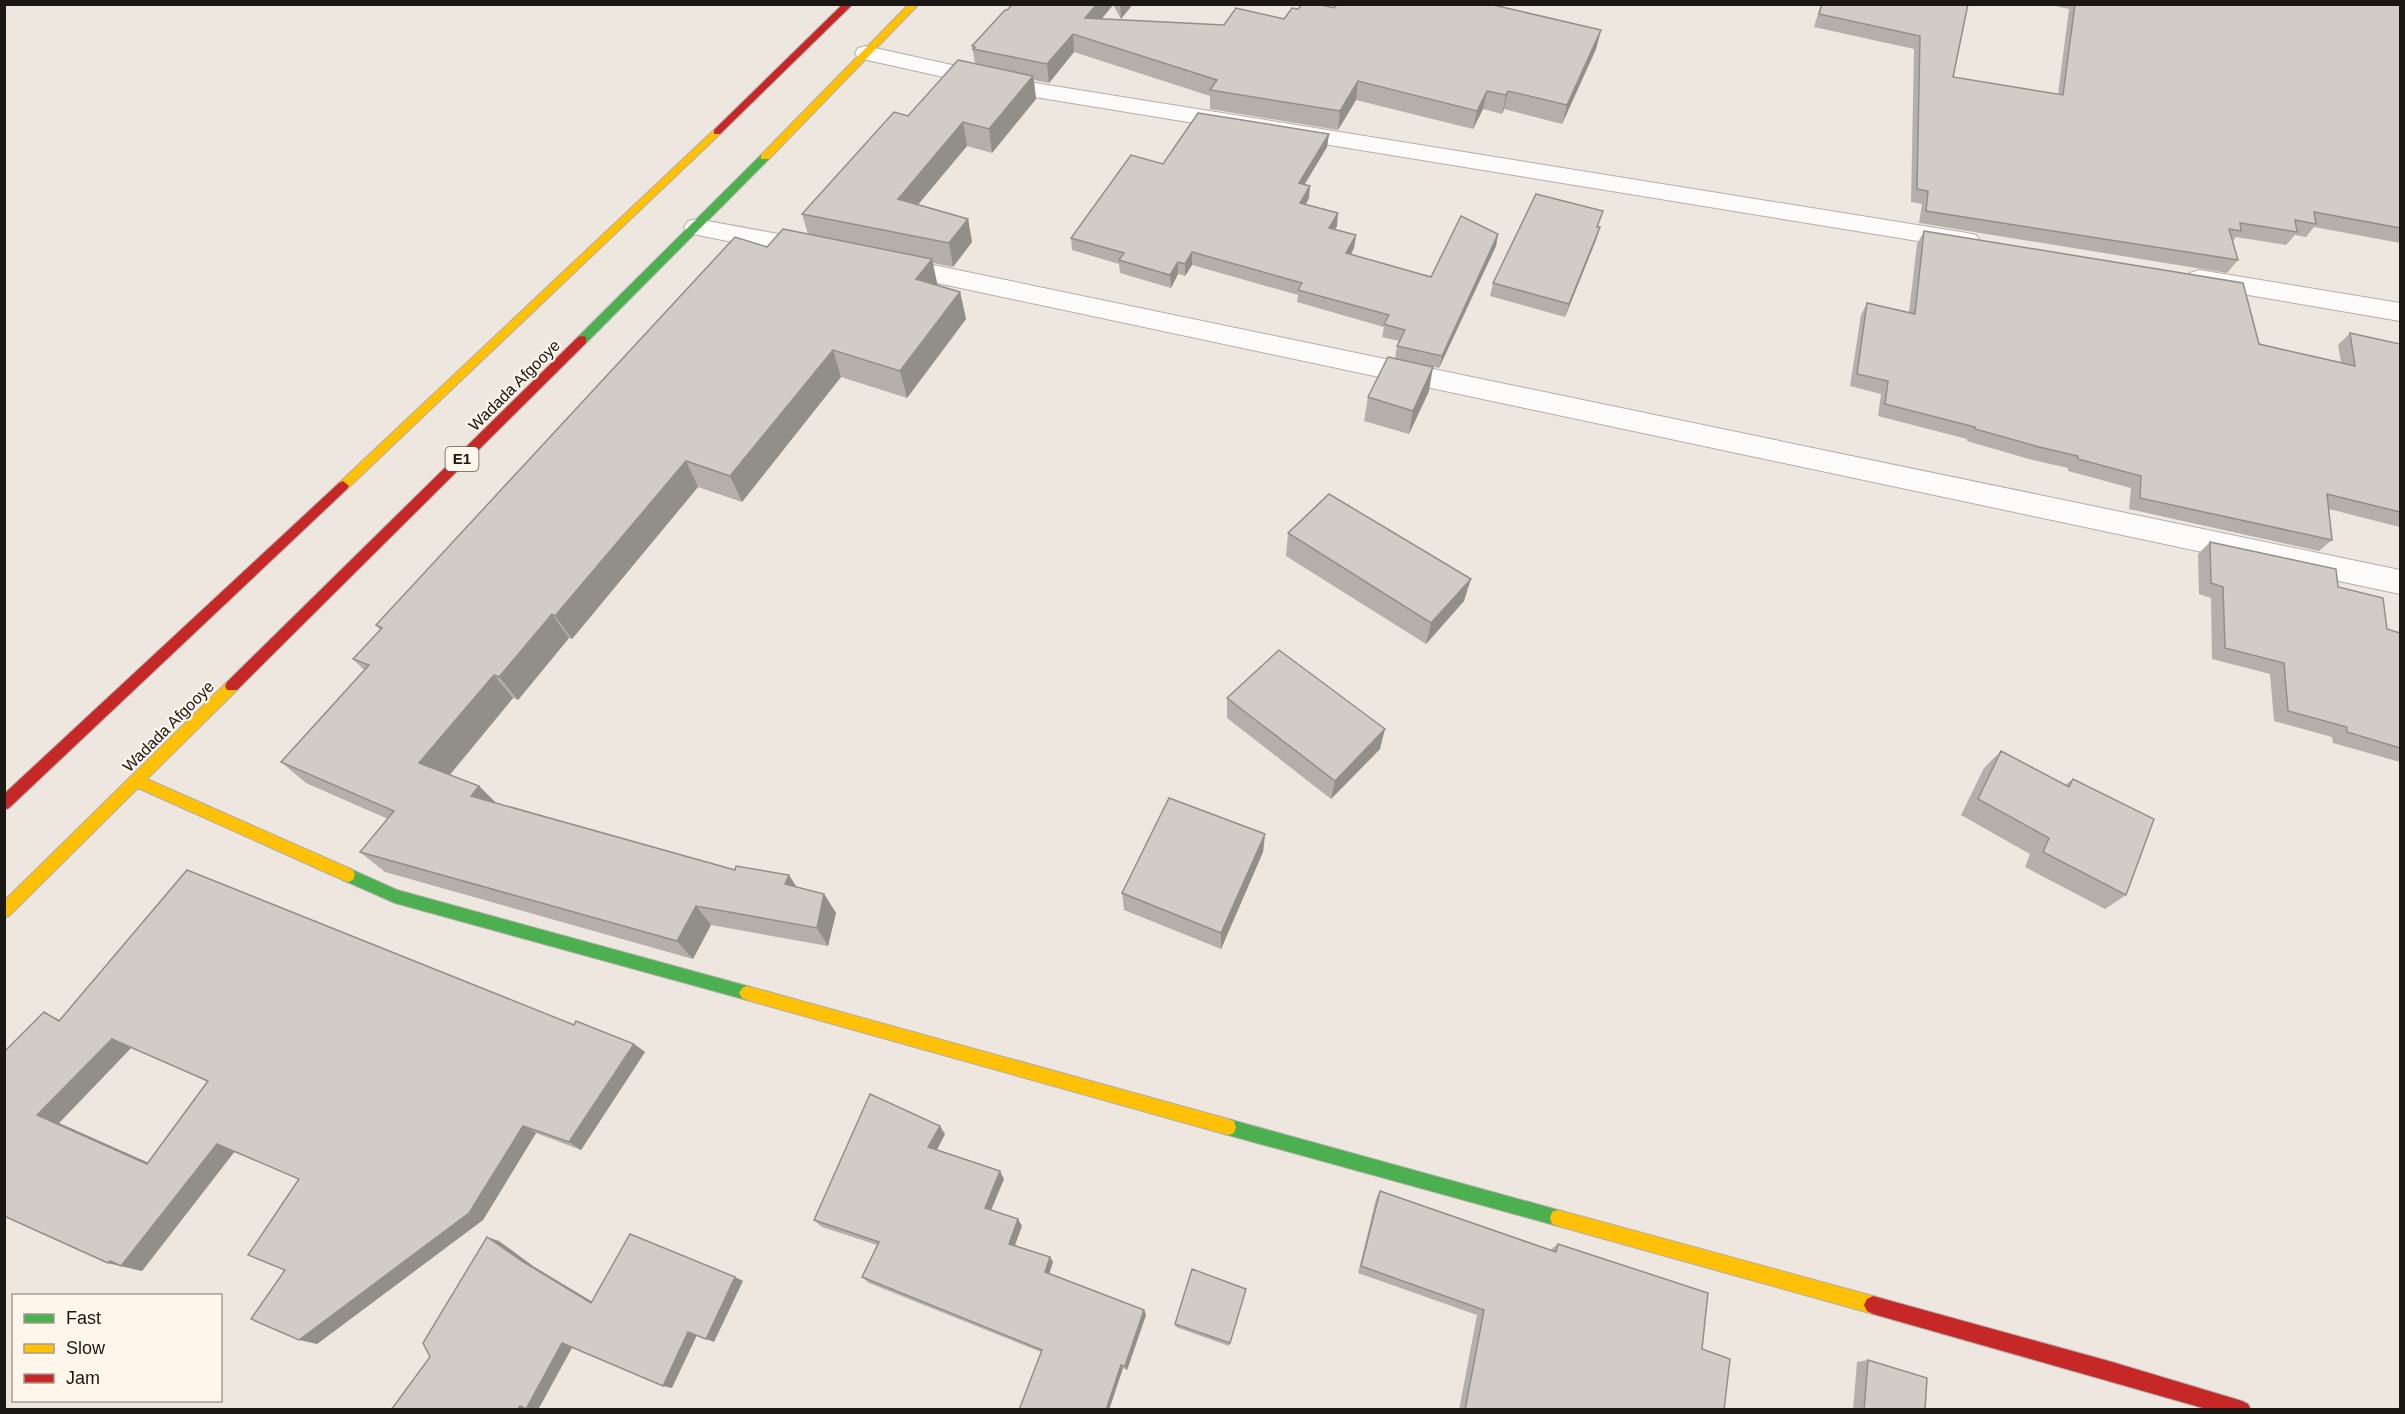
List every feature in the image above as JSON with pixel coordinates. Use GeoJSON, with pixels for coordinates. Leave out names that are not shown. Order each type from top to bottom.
{"type":"FeatureCollection","features":[{"type":"Feature","properties":{"kind":"main road"},"geometry":{"type":"LineString","coordinates":[[4,804],[641,206],[849,4]]}},
{"type":"Feature","properties":{"kind":"main road","name":"Wadada Afgooye"},"geometry":{"type":"LineString","coordinates":[[4,911],[697,227],[915,4]]}},
{"type":"Feature","properties":{"kind":"main road"},"geometry":{"type":"LineString","coordinates":[[136,781],[395,896],[2112,1371],[2242,1410]]}},
{"type":"Feature","properties":{"kind":"street"},"geometry":{"type":"LineString","coordinates":[[866,53],[1029,89],[1993,245]]}},
{"type":"Feature","properties":{"kind":"street"},"geometry":{"type":"LineString","coordinates":[[697,227],[851,257],[2400,582]]}},
{"type":"Feature","properties":{"kind":"street"},"geometry":{"type":"LineString","coordinates":[[2179,276],[2400,312]]}},
{"type":"Feature","properties":{"kind":"building"},"geometry":{"type":"Polygon","coordinates":[[[1013,4],[1097,4],[1085,18],[1224,25],[1236,8],[1284,19],[1292,8],[1298,9],[1302,4],[1318,4],[1334,8],[1337,4],[1489,4],[1601,30],[1567,105],[1508,91],[1506,95],[1487,91],[1477,111],[1358,81],[1340,111],[1210,90],[1217,80],[1073,34],[1047,64],[973,49],[975,47],[972,46],[1013,4]]]}},
{"type":"Feature","properties":{"kind":"building"},"geometry":{"type":"Polygon","coordinates":[[[1822,4],[1968,4],[1953,77],[2063,95],[2075,4],[2400,4],[2400,228],[2314,212],[2316,224],[2295,220],[2297,232],[2240,223],[2241,231],[2229,229],[2238,260],[1926,211],[1928,191],[1917,189],[1920,36],[1819,14],[1822,4]]]}},
{"type":"Feature","properties":{"kind":"building"},"geometry":{"type":"Polygon","coordinates":[[[958,60],[1033,76],[989,129],[963,122],[898,199],[968,219],[949,243],[802,214],[894,112],[908,116],[958,60]]]}},
{"type":"Feature","properties":{"kind":"building"},"geometry":{"type":"Polygon","coordinates":[[[1198,113],[1329,134],[1299,183],[1310,186],[1300,203],[1338,213],[1329,228],[1356,235],[1346,253],[1431,277],[1461,216],[1498,234],[1442,356],[1397,346],[1405,330],[1384,324],[1389,315],[1298,290],[1302,283],[1192,252],[1185,264],[1178,262],[1170,275],[1119,260],[1124,253],[1071,238],[1131,155],[1163,164],[1198,113]]]}},
{"type":"Feature","properties":{"kind":"building"},"geometry":{"type":"Polygon","coordinates":[[[1536,194],[1603,211],[1597,227],[1600,227],[1569,304],[1493,283],[1536,194]]]}},
{"type":"Feature","properties":{"kind":"building"},"geometry":{"type":"Polygon","coordinates":[[[783,229],[932,259],[916,279],[960,292],[900,371],[833,350],[730,476],[686,461],[555,616],[552,614],[499,677],[494,675],[419,763],[479,786],[471,796],[735,870],[736,866],[789,875],[785,884],[824,894],[817,928],[696,906],[677,941],[360,852],[394,811],[281,762],[369,665],[353,659],[382,628],[376,625],[735,237],[767,247],[783,229]]]}},
{"type":"Feature","properties":{"kind":"building"},"geometry":{"type":"Polygon","coordinates":[[[1924,231],[2243,283],[2259,344],[2355,366],[2350,333],[2400,344],[2400,512],[2327,494],[2332,540],[2140,498],[2141,476],[2078,459],[2078,456],[1975,429],[1975,427],[1885,404],[1888,381],[1857,374],[1867,303],[1915,314],[1924,231]]]}},
{"type":"Feature","properties":{"kind":"building"},"geometry":{"type":"Polygon","coordinates":[[[1388,357],[1433,367],[1413,411],[1368,397],[1388,357]]]}},
{"type":"Feature","properties":{"kind":"building"},"geometry":{"type":"Polygon","coordinates":[[[1329,494],[1471,579],[1431,623],[1288,533],[1329,494]]]}},
{"type":"Feature","properties":{"kind":"building"},"geometry":{"type":"Polygon","coordinates":[[[2210,542],[2336,569],[2338,587],[2383,598],[2387,629],[2400,633],[2400,748],[2347,732],[2347,727],[2288,711],[2284,663],[2225,648],[2223,587],[2211,583],[2210,542]]]}},
{"type":"Feature","properties":{"kind":"building"},"geometry":{"type":"Polygon","coordinates":[[[1279,650],[1385,729],[1335,781],[1227,698],[1279,650]]]}},
{"type":"Feature","properties":{"kind":"building"},"geometry":{"type":"Polygon","coordinates":[[[2001,751],[2069,787],[2073,779],[2154,819],[2126,895],[2043,852],[2049,838],[1978,799],[2001,751]]]}},
{"type":"Feature","properties":{"kind":"building"},"geometry":{"type":"Polygon","coordinates":[[[1169,798],[1265,834],[1221,933],[1122,893],[1169,798]]]}},
{"type":"Feature","properties":{"kind":"building"},"geometry":{"type":"Polygon","coordinates":[[[187,870],[574,1025],[576,1021],[634,1044],[569,1142],[523,1126],[469,1213],[299,1340],[251,1319],[285,1270],[248,1255],[299,1179],[217,1144],[121,1266],[110,1261],[108,1263],[4,1216],[4,1052],[44,1012],[59,1021],[187,870]],[[112,1039],[37,1115],[147,1164],[208,1081],[112,1039]]]}},
{"type":"Feature","properties":{"kind":"building"},"geometry":{"type":"Polygon","coordinates":[[[870,1094],[940,1126],[928,1147],[1000,1171],[985,1208],[1018,1219],[1009,1244],[1050,1257],[1045,1272],[1144,1310],[1125,1366],[1121,1365],[1106,1410],[1019,1410],[1042,1350],[862,1277],[879,1242],[814,1220],[870,1094]]]}},
{"type":"Feature","properties":{"kind":"building"},"geometry":{"type":"Polygon","coordinates":[[[1380,1191],[1556,1252],[1558,1244],[1708,1293],[1702,1349],[1730,1359],[1724,1410],[1465,1410],[1484,1310],[1361,1266],[1380,1191]]]}},
{"type":"Feature","properties":{"kind":"building"},"geometry":{"type":"Polygon","coordinates":[[[630,1234],[735,1277],[706,1339],[688,1332],[663,1386],[562,1343],[526,1409],[520,1406],[517,1410],[391,1410],[430,1357],[423,1343],[487,1237],[591,1303],[630,1234]]]}},
{"type":"Feature","properties":{"kind":"building"},"geometry":{"type":"Polygon","coordinates":[[[1192,1269],[1246,1289],[1230,1343],[1175,1324],[1192,1269]]]}},
{"type":"Feature","properties":{"kind":"building"},"geometry":{"type":"Polygon","coordinates":[[[1868,1360],[1927,1378],[1925,1410],[1864,1410],[1868,1360]]]}},
{"type":"Feature","properties":{"kind":"traffic: fast"},"geometry":{"type":"LineString","coordinates":[[582,340],[765,157]]}},
{"type":"Feature","properties":{"kind":"traffic: fast"},"geometry":{"type":"LineString","coordinates":[[348,875],[395,896],[747,993]]}},
{"type":"Feature","properties":{"kind":"traffic: fast"},"geometry":{"type":"LineString","coordinates":[[1228,1127],[1558,1218]]}},
{"type":"Feature","properties":{"kind":"traffic: slow"},"geometry":{"type":"LineString","coordinates":[[765,157],[915,4]]}},
{"type":"Feature","properties":{"kind":"traffic: slow"},"geometry":{"type":"LineString","coordinates":[[343,486],[717,132]]}},
{"type":"Feature","properties":{"kind":"traffic: slow"},"geometry":{"type":"LineString","coordinates":[[4,911],[232,686]]}},
{"type":"Feature","properties":{"kind":"traffic: slow"},"geometry":{"type":"LineString","coordinates":[[136,781],[348,875]]}},
{"type":"Feature","properties":{"kind":"traffic: slow"},"geometry":{"type":"LineString","coordinates":[[747,993],[1228,1127]]}},
{"type":"Feature","properties":{"kind":"traffic: slow"},"geometry":{"type":"LineString","coordinates":[[1558,1218],[1873,1305]]}},
{"type":"Feature","properties":{"kind":"traffic: jam"},"geometry":{"type":"LineString","coordinates":[[717,132],[849,4]]}},
{"type":"Feature","properties":{"kind":"traffic: jam"},"geometry":{"type":"LineString","coordinates":[[232,686],[582,340]]}},
{"type":"Feature","properties":{"kind":"traffic: jam"},"geometry":{"type":"LineString","coordinates":[[4,804],[343,486]]}},
{"type":"Feature","properties":{"kind":"traffic: jam"},"geometry":{"type":"LineString","coordinates":[[1873,1305],[2112,1371],[2242,1410]]}}]}
